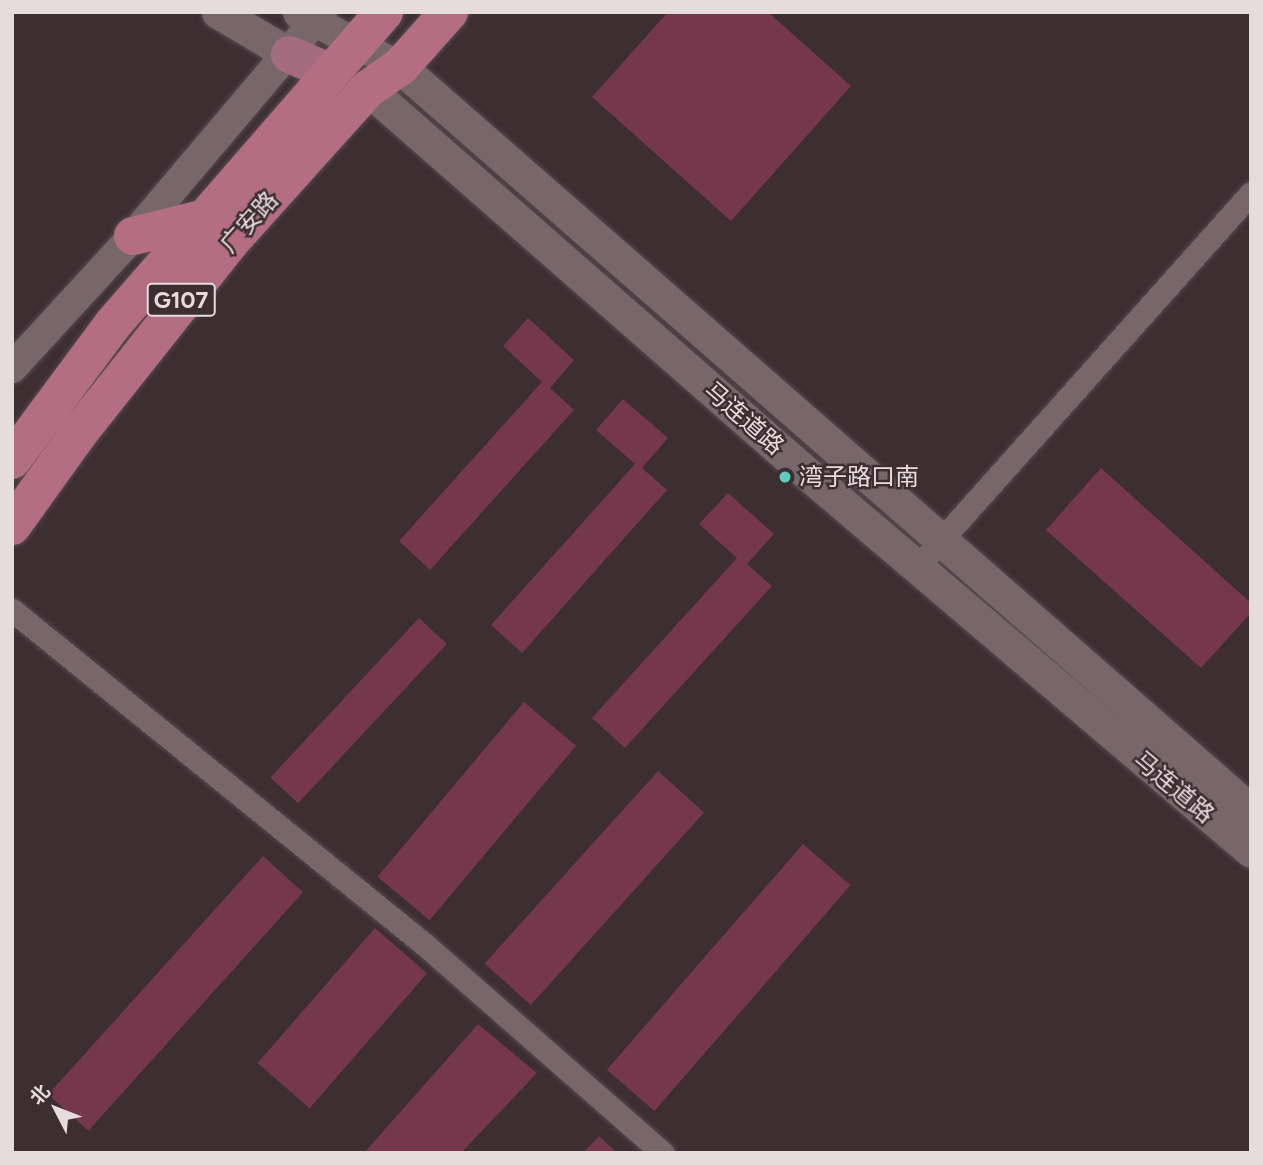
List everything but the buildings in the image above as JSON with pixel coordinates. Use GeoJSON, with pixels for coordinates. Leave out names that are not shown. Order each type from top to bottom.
{"type":"FeatureCollection","features":[{"type":"Feature","properties":{"kind":"highway","name":"G107"},"geometry":{"type":"LineString","coordinates":[[344,59],[384,12]]}},
{"type":"Feature","properties":{"kind":"highway","name":"广安路"},"geometry":{"type":"LineString","coordinates":[[12,526],[183,299],[368,89],[400,67],[449,12]]}},
{"type":"Feature","properties":{"kind":"highway","name":"广安路"},"geometry":{"type":"LineString","coordinates":[[12,460],[27,425],[202,219],[344,59]]}},
{"type":"Feature","properties":{"kind":"highway"},"geometry":{"type":"LineString","coordinates":[[132,236],[202,219]]}},
{"type":"Feature","properties":{"kind":"main road"},"geometry":{"type":"LineString","coordinates":[[218,12],[289,54],[344,59]]}},
{"type":"Feature","properties":{"kind":"main road","name":"马连道路"},"geometry":{"type":"LineString","coordinates":[[400,67],[940,542],[1251,811]]}},
{"type":"Feature","properties":{"kind":"main road","name":"马连道路"},"geometry":{"type":"LineString","coordinates":[[368,89],[916,567],[1251,851]]}},
{"type":"Feature","properties":{"kind":"street"},"geometry":{"type":"LineString","coordinates":[[12,368],[132,236],[289,54],[312,15],[368,89]]}},
{"type":"Feature","properties":{"kind":"street"},"geometry":{"type":"LineString","coordinates":[[344,59],[400,67]]}},
{"type":"Feature","properties":{"kind":"street"},"geometry":{"type":"LineString","coordinates":[[916,567],[1251,193]]}},
{"type":"Feature","properties":{"kind":"street"},"geometry":{"type":"LineString","coordinates":[[12,610],[424,944],[663,1153]]}},
{"type":"Feature","properties":{"kind":"place","name":"湾子路口南"},"geometry":{"type":"Point","coordinates":[785,477]}}]}
